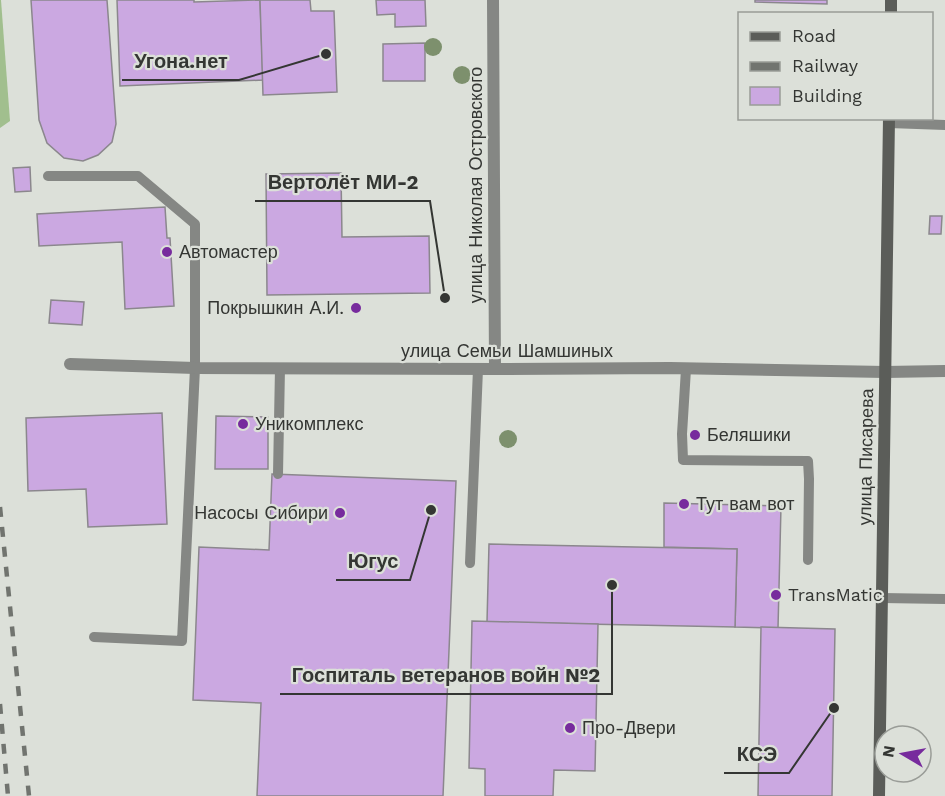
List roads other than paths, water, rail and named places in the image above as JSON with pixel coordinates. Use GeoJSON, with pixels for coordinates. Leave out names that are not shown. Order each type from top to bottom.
{"type":"FeatureCollection","features":[{"type":"Feature","properties":{"kind":"main road","name":"улица Писарева"},"geometry":{"type":"LineString","coordinates":[[879,796],[889,121]]}},
{"type":"Feature","properties":{"kind":"street","name":"улица Николая Островского"},"geometry":{"type":"LineString","coordinates":[[493,0],[495,369]]}},
{"type":"Feature","properties":{"kind":"street","name":"улица Семьи Шамшиных"},"geometry":{"type":"LineString","coordinates":[[70,364],[195,368],[945,371]]}},
{"type":"Feature","properties":{"kind":"lane"},"geometry":{"type":"LineString","coordinates":[[889,121],[945,125]]}},
{"type":"Feature","properties":{"kind":"lane"},"geometry":{"type":"LineString","coordinates":[[48,176],[138,176],[195,224],[195,368],[182,641],[94,637]]}},
{"type":"Feature","properties":{"kind":"lane"},"geometry":{"type":"LineString","coordinates":[[278,474],[280,368]]}},
{"type":"Feature","properties":{"kind":"lane"},"geometry":{"type":"LineString","coordinates":[[470,563],[478,369]]}},
{"type":"Feature","properties":{"kind":"lane"},"geometry":{"type":"LineString","coordinates":[[686,369],[682,434],[683,460],[808,461],[808,560]]}},
{"type":"Feature","properties":{"kind":"lane"},"geometry":{"type":"LineString","coordinates":[[882,598],[945,599]]}},
{"type":"Feature","properties":{"kind":"railway"},"geometry":{"type":"LineString","coordinates":[[0,507],[29,796]]}},
{"type":"Feature","properties":{"kind":"railway"},"geometry":{"type":"LineString","coordinates":[[0,704],[8,796]]}},
{"type":"Feature","properties":{"kind":"place","name":"Угона.нет"},"geometry":{"type":"Point","coordinates":[326,54]}},
{"type":"Feature","properties":{"kind":"place","name":"Автомастер"},"geometry":{"type":"Point","coordinates":[167,252]}},
{"type":"Feature","properties":{"kind":"place","name":"Вертолёт МИ-2"},"geometry":{"type":"Point","coordinates":[445,298]}},
{"type":"Feature","properties":{"kind":"place","name":"Покрышкин А.И."},"geometry":{"type":"Point","coordinates":[356,308]}},
{"type":"Feature","properties":{"kind":"place","name":"Уникомплекс"},"geometry":{"type":"Point","coordinates":[243,424]}},
{"type":"Feature","properties":{"kind":"place","name":"Беляшики"},"geometry":{"type":"Point","coordinates":[695,435]}},
{"type":"Feature","properties":{"kind":"place","name":"Тут вам вот"},"geometry":{"type":"Point","coordinates":[684,504]}},
{"type":"Feature","properties":{"kind":"place","name":"Югус"},"geometry":{"type":"Point","coordinates":[431,510]}},
{"type":"Feature","properties":{"kind":"place","name":"Насосы Сибири"},"geometry":{"type":"Point","coordinates":[340,513]}},
{"type":"Feature","properties":{"kind":"place","name":"Госпиталь ветеранов войн №2"},"geometry":{"type":"Point","coordinates":[612,585]}},
{"type":"Feature","properties":{"kind":"place","name":"TransMatic"},"geometry":{"type":"Point","coordinates":[776,595]}},
{"type":"Feature","properties":{"kind":"place","name":"КСЭ"},"geometry":{"type":"Point","coordinates":[834,708]}},
{"type":"Feature","properties":{"kind":"place","name":"Про-Двери"},"geometry":{"type":"Point","coordinates":[570,728]}}]}
